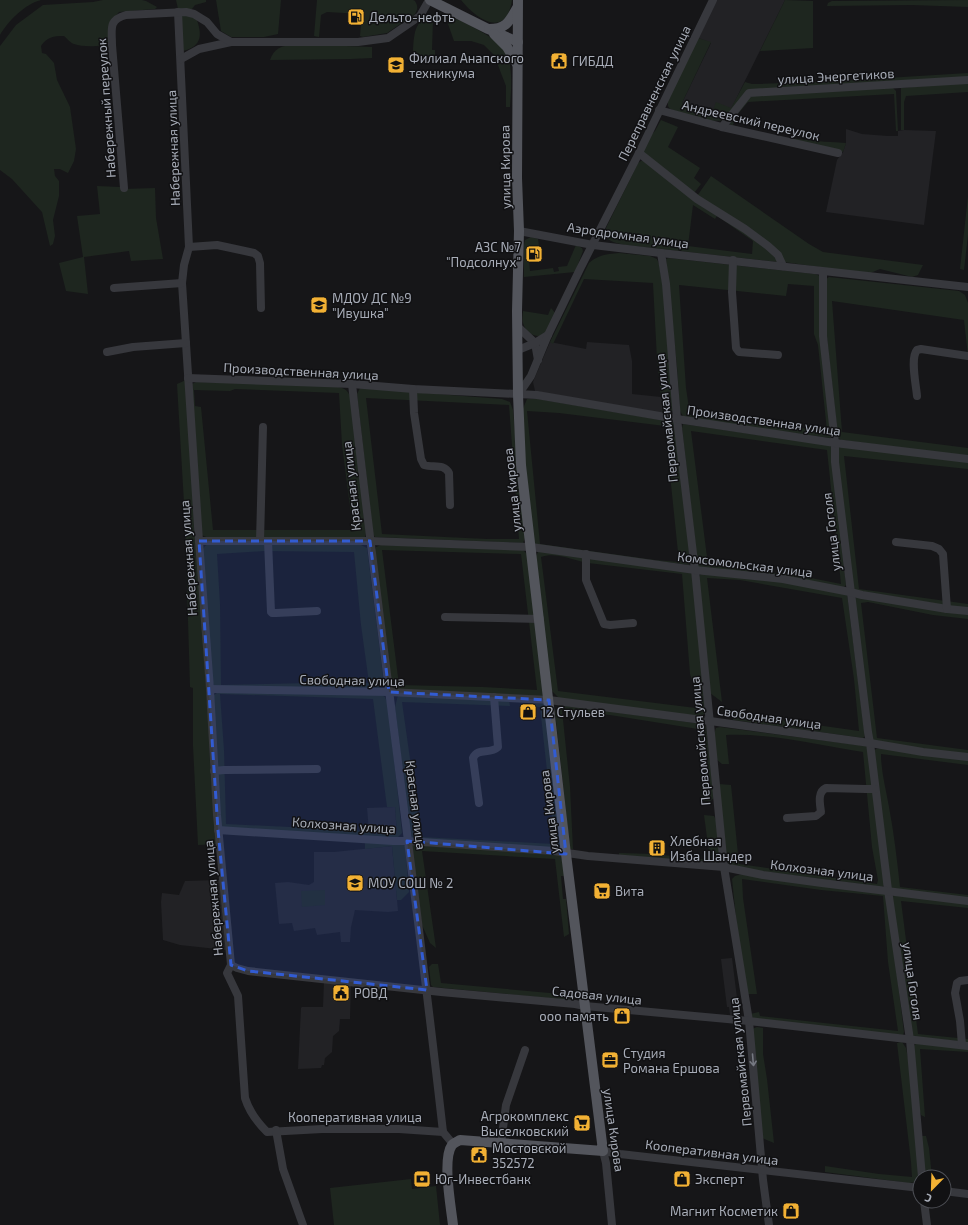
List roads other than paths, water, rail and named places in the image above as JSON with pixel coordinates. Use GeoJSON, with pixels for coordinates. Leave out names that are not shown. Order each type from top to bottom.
{"type":"FeatureCollection","features":[{"type":"Feature","properties":{"kind":"main road"},"geometry":{"type":"LineString","coordinates":[[430,0],[518,42]]}},
{"type":"Feature","properties":{"kind":"main road"},"geometry":{"type":"LineString","coordinates":[[488,29],[499,29],[507,24],[518,3]]}},
{"type":"Feature","properties":{"kind":"main road","name":"улица Кирова"},"geometry":{"type":"LineString","coordinates":[[518,3],[518,395],[521,465],[566,854],[603,1151]]}},
{"type":"Feature","properties":{"kind":"main road"},"geometry":{"type":"LineString","coordinates":[[488,29],[506,47],[518,65]]}},
{"type":"Feature","properties":{"kind":"main road","name":"Кооперативная улица"},"geometry":{"type":"LineString","coordinates":[[453,1144],[460,1140],[603,1151]]}},
{"type":"Feature","properties":{"kind":"main road"},"geometry":{"type":"LineString","coordinates":[[453,1144],[450,1151],[447,1170],[453,1225]]}},
{"type":"Feature","properties":{"kind":"street"},"geometry":{"type":"LineString","coordinates":[[181,59],[199,49],[231,42],[358,42],[388,38],[420,16],[430,0]]}},
{"type":"Feature","properties":{"kind":"street","name":"Переправненская улица"},"geometry":{"type":"LineString","coordinates":[[592,244],[639,152],[713,0]]}},
{"type":"Feature","properties":{"kind":"street"},"geometry":{"type":"LineString","coordinates":[[178,12],[194,14],[207,22],[217,34],[231,42]]}},
{"type":"Feature","properties":{"kind":"street","name":"Набережный переулок"},"geometry":{"type":"LineString","coordinates":[[124,188],[112,27],[118,17],[126,15],[178,12]]}},
{"type":"Feature","properties":{"kind":"street","name":"Набережная улица"},"geometry":{"type":"LineString","coordinates":[[178,12],[189,248],[184,265],[182,283],[210,689],[218,830],[231,965],[227,973],[238,996],[245,1098],[247,1107],[267,1132]]}},
{"type":"Feature","properties":{"kind":"street","name":"улица Энергетиков"},"geometry":{"type":"LineString","coordinates":[[722,127],[749,93],[968,80]]}},
{"type":"Feature","properties":{"kind":"street","name":"Андреевский переулок"},"geometry":{"type":"LineString","coordinates":[[659,110],[722,127],[838,153]]}},
{"type":"Feature","properties":{"kind":"street"},"geometry":{"type":"LineString","coordinates":[[639,152],[697,199],[745,229],[768,246],[778,255],[783,266]]}},
{"type":"Feature","properties":{"kind":"street","name":"Аэродромная улица"},"geometry":{"type":"LineString","coordinates":[[519,231],[592,244],[661,253],[968,287]]}},
{"type":"Feature","properties":{"kind":"street"},"geometry":{"type":"LineString","coordinates":[[518,395],[531,376],[548,335],[592,244]]}},
{"type":"Feature","properties":{"kind":"street"},"geometry":{"type":"LineString","coordinates":[[189,248],[217,245],[254,253],[258,256],[260,263],[261,308]]}},
{"type":"Feature","properties":{"kind":"street","name":"Первомайская улица"},"geometry":{"type":"LineString","coordinates":[[661,253],[666,284],[677,419],[695,570],[724,867],[749,1021],[769,1225]]}},
{"type":"Feature","properties":{"kind":"street"},"geometry":{"type":"LineString","coordinates":[[733,260],[732,292],[736,348],[739,352],[778,355]]}},
{"type":"Feature","properties":{"kind":"street","name":"улица Гоголя"},"geometry":{"type":"LineString","coordinates":[[822,272],[823,336],[835,443],[835,462],[888,890],[910,1040],[921,1169]]}},
{"type":"Feature","properties":{"kind":"street"},"geometry":{"type":"LineString","coordinates":[[114,288],[182,283]]}},
{"type":"Feature","properties":{"kind":"street"},"geometry":{"type":"LineString","coordinates":[[518,327],[535,344],[538,361]]}},
{"type":"Feature","properties":{"kind":"street"},"geometry":{"type":"LineString","coordinates":[[518,350],[535,344],[548,335]]}},
{"type":"Feature","properties":{"kind":"street"},"geometry":{"type":"LineString","coordinates":[[107,352],[133,347],[186,343]]}},
{"type":"Feature","properties":{"kind":"street"},"geometry":{"type":"LineString","coordinates":[[917,396],[914,353],[917,350],[921,348],[968,356]]}},
{"type":"Feature","properties":{"kind":"street"},"geometry":{"type":"LineString","coordinates":[[518,376],[526,379],[531,376]]}},
{"type":"Feature","properties":{"kind":"street","name":"Производственная улица"},"geometry":{"type":"LineString","coordinates":[[188,378],[352,384],[413,389],[537,395],[677,419],[835,443],[968,459]]}},
{"type":"Feature","properties":{"kind":"street","name":"Красная улица"},"geometry":{"type":"LineString","coordinates":[[352,384],[407,841],[428,990],[443,1132]]}},
{"type":"Feature","properties":{"kind":"street"},"geometry":{"type":"LineString","coordinates":[[413,389],[414,413],[421,459],[424,465],[444,467],[449,473],[450,505]]}},
{"type":"Feature","properties":{"kind":"street"},"geometry":{"type":"LineString","coordinates":[[263,427],[264,541],[271,612],[276,614],[317,611]]}},
{"type":"Feature","properties":{"kind":"street","name":"Комсомольская улица"},"geometry":{"type":"LineString","coordinates":[[199,541],[370,541],[531,547],[695,570],[783,579],[862,595],[968,611]]}},
{"type":"Feature","properties":{"kind":"street"},"geometry":{"type":"LineString","coordinates":[[896,542],[932,546],[939,549],[943,554],[947,609]]}},
{"type":"Feature","properties":{"kind":"street"},"geometry":{"type":"LineString","coordinates":[[586,554],[586,580],[604,624],[610,625],[633,623]]}},
{"type":"Feature","properties":{"kind":"street"},"geometry":{"type":"LineString","coordinates":[[445,618],[540,619]]}},
{"type":"Feature","properties":{"kind":"street","name":"Свободная улица"},"geometry":{"type":"LineString","coordinates":[[210,689],[389,692],[549,700],[968,757]]}},
{"type":"Feature","properties":{"kind":"street"},"geometry":{"type":"LineString","coordinates":[[479,803],[473,758],[479,751],[492,751],[498,747],[494,698]]}},
{"type":"Feature","properties":{"kind":"street"},"geometry":{"type":"LineString","coordinates":[[214,771],[317,769]]}},
{"type":"Feature","properties":{"kind":"street"},"geometry":{"type":"LineString","coordinates":[[787,818],[816,816],[820,814],[820,796],[821,792],[826,788],[875,789]]}},
{"type":"Feature","properties":{"kind":"street","name":"Колхозная улица"},"geometry":{"type":"LineString","coordinates":[[218,830],[554,851],[566,854],[724,867],[763,875],[968,901]]}},
{"type":"Feature","properties":{"kind":"street","name":"Садовая улица"},"geometry":{"type":"LineString","coordinates":[[231,965],[248,971],[585,1006],[749,1021],[965,1045],[956,992],[957,983],[968,980]]}},
{"type":"Feature","properties":{"kind":"street"},"geometry":{"type":"LineString","coordinates":[[501,1143],[506,1105],[525,1050]]}},
{"type":"Feature","properties":{"kind":"street","name":"Кооперативная улица"},"geometry":{"type":"LineString","coordinates":[[267,1132],[276,1130],[399,1129],[443,1132]]}},
{"type":"Feature","properties":{"kind":"street"},"geometry":{"type":"LineString","coordinates":[[276,1130],[283,1169],[302,1225]]}},
{"type":"Feature","properties":{"kind":"street"},"geometry":{"type":"LineString","coordinates":[[443,1132],[453,1144]]}},
{"type":"Feature","properties":{"kind":"street","name":"Кооперативная улица"},"geometry":{"type":"LineString","coordinates":[[603,1151],[763,1171],[912,1187]]}},
{"type":"Feature","properties":{"kind":"street","name":"улица Кирова"},"geometry":{"type":"LineString","coordinates":[[603,1151],[606,1162],[612,1225]]}},
{"type":"Feature","properties":{"kind":"street"},"geometry":{"type":"LineString","coordinates":[[952,1192],[968,1194]]}},
{"type":"Feature","properties":{"kind":"street"},"geometry":{"type":"LineString","coordinates":[[925,1209],[927,1225]]}},
{"type":"Feature","properties":{"kind":"place","name":"Дельто-нефть"},"geometry":{"type":"Point","coordinates":[356,17]}},
{"type":"Feature","properties":{"kind":"place","name":"ГИБДД"},"geometry":{"type":"Point","coordinates":[559,61]}},
{"type":"Feature","properties":{"kind":"place","name":"Филиал Анапского техникума"},"geometry":{"type":"Point","coordinates":[396,65]}},
{"type":"Feature","properties":{"kind":"place","name":"АЗС №7 \"Подсолнух\""},"geometry":{"type":"Point","coordinates":[534,254]}},
{"type":"Feature","properties":{"kind":"place","name":"МДОУ ДС №9 \"Ивушка\""},"geometry":{"type":"Point","coordinates":[319,305]}},
{"type":"Feature","properties":{"kind":"place","name":"12 Стульев"},"geometry":{"type":"Point","coordinates":[528,712]}},
{"type":"Feature","properties":{"kind":"place","name":"Хлебная Изба Шандер"},"geometry":{"type":"Point","coordinates":[657,848]}},
{"type":"Feature","properties":{"kind":"place","name":"МОУ СОШ № 2"},"geometry":{"type":"Point","coordinates":[355,883]}},
{"type":"Feature","properties":{"kind":"place","name":"Вита"},"geometry":{"type":"Point","coordinates":[602,891]}},
{"type":"Feature","properties":{"kind":"place","name":"РОВД"},"geometry":{"type":"Point","coordinates":[341,993]}},
{"type":"Feature","properties":{"kind":"place","name":"ооо память"},"geometry":{"type":"Point","coordinates":[622,1016]}},
{"type":"Feature","properties":{"kind":"place","name":"Студия Романа Ершова"},"geometry":{"type":"Point","coordinates":[610,1060]}},
{"type":"Feature","properties":{"kind":"place","name":"Агрокомплекс Выселковский"},"geometry":{"type":"Point","coordinates":[582,1123]}},
{"type":"Feature","properties":{"kind":"place","name":"Мостовской 352572"},"geometry":{"type":"Point","coordinates":[479,1155]}},
{"type":"Feature","properties":{"kind":"place","name":"Юг-Инвестбанк"},"geometry":{"type":"Point","coordinates":[422,1179]}},
{"type":"Feature","properties":{"kind":"place","name":"Эксперт"},"geometry":{"type":"Point","coordinates":[682,1179]}},
{"type":"Feature","properties":{"kind":"place","name":"Магнит Косметик"},"geometry":{"type":"Point","coordinates":[791,1211]}}]}
